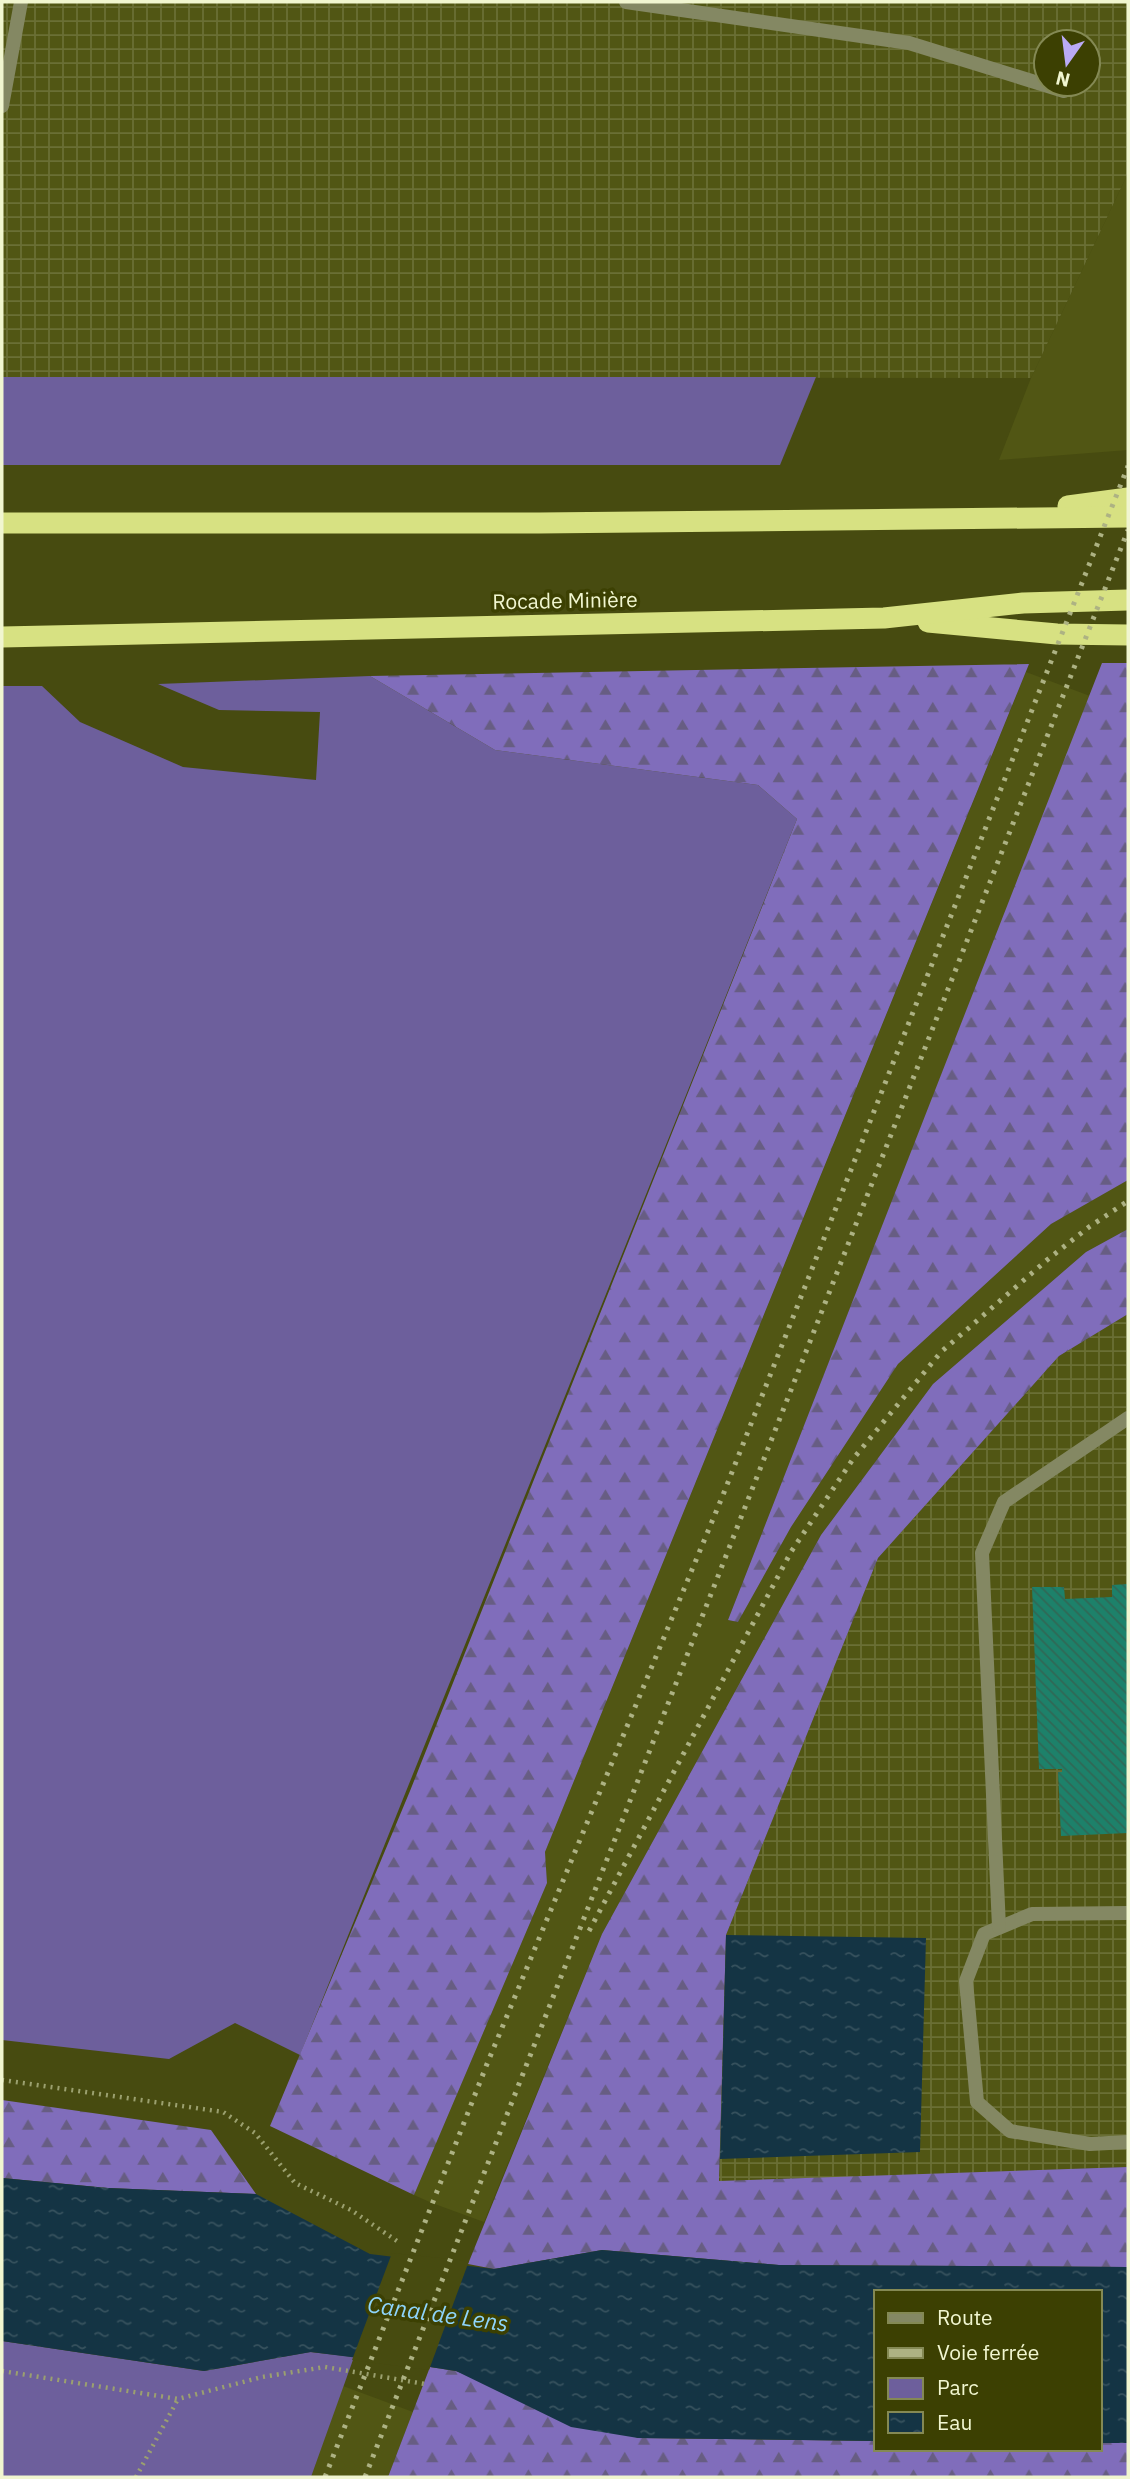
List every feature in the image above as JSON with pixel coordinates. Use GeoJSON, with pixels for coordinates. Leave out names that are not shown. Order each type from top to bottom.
{"type":"FeatureCollection","features":[{"type":"Feature","properties":{"kind":"highway"},"geometry":{"type":"LineString","coordinates":[[986,517],[1128,498]]}},
{"type":"Feature","properties":{"kind":"highway"},"geometry":{"type":"LineString","coordinates":[[2,523],[540,523],[1128,517]]}},
{"type":"Feature","properties":{"kind":"highway","name":"Rocade Minière"},"geometry":{"type":"LineString","coordinates":[[2,637],[884,618],[1023,603],[1128,600]]}},
{"type":"Feature","properties":{"kind":"highway"},"geometry":{"type":"LineString","coordinates":[[884,618],[1057,634],[1128,635]]}},
{"type":"Feature","properties":{"kind":"street"},"geometry":{"type":"LineString","coordinates":[[2,106],[21,2]]}},
{"type":"Feature","properties":{"kind":"street"},"geometry":{"type":"LineString","coordinates":[[626,2],[909,43],[1032,81]]}},
{"type":"Feature","properties":{"kind":"street"},"geometry":{"type":"LineString","coordinates":[[999,1927],[982,1553],[1004,1502],[1128,1418]]}},
{"type":"Feature","properties":{"kind":"street"},"geometry":{"type":"LineString","coordinates":[[1128,1913],[1032,1914],[999,1927],[984,1934],[966,1981],[977,2102],[1010,2131],[1090,2144],[1128,2142]]}},
{"type":"Feature","properties":{"kind":"path"},"geometry":{"type":"LineString","coordinates":[[2,2080],[223,2112],[255,2133],[295,2183],[351,2210],[397,2241]]}},
{"type":"Feature","properties":{"kind":"path"},"geometry":{"type":"LineString","coordinates":[[2,2371],[178,2399],[262,2377],[325,2367],[425,2384]]}},
{"type":"Feature","properties":{"kind":"path"},"geometry":{"type":"LineString","coordinates":[[136,2477],[178,2399]]}},
{"type":"Feature","properties":{"kind":"shaded area"},"geometry":{"type":"Polygon","coordinates":[[[2,2],[1128,2],[1128,173],[1031,378],[2,377],[2,2]]]}},
{"type":"Feature","properties":{"kind":"shaded area"},"geometry":{"type":"Polygon","coordinates":[[[1128,173],[1128,450],[999,460],[1031,378],[1128,173]]]}},
{"type":"Feature","properties":{"kind":"shaded area"},"geometry":{"type":"Polygon","coordinates":[[[1026,672],[1090,696],[728,1620],[738,1622],[791,1527],[898,1364],[1051,1224],[1128,1180],[1128,1229],[1086,1252],[933,1384],[821,1535],[602,1934],[484,2222],[432,2203],[414,2195],[547,1883],[545,1852],[1026,672]]]}},
{"type":"Feature","properties":{"kind":"shaded area"},"geometry":{"type":"Polygon","coordinates":[[[1128,1314],[1128,2167],[719,2182],[726,1935],[878,1558],[1059,1356],[1128,1314]]]}},
{"type":"Feature","properties":{"kind":"shaded area"},"geometry":{"type":"Polygon","coordinates":[[[343,2386],[413,2412],[388,2477],[311,2477],[343,2386]]]}},
{"type":"Feature","properties":{"kind":"green space"},"geometry":{"type":"Polygon","coordinates":[[[2,377],[816,377],[780,465],[2,465],[2,377]]]}},
{"type":"Feature","properties":{"kind":"green space"},"geometry":{"type":"Polygon","coordinates":[[[1102,663],[1128,663],[1128,1180],[1051,1224],[898,1364],[791,1527],[738,1622],[728,1620],[1102,663]]]}},
{"type":"Feature","properties":{"kind":"green space"},"geometry":{"type":"Polygon","coordinates":[[[1029,664],[545,1852],[547,1883],[414,2195],[270,2126],[410,1791],[797,819],[758,785],[495,750],[370,676],[1029,664]]]}},
{"type":"Feature","properties":{"kind":"green space"},"geometry":{"type":"Polygon","coordinates":[[[370,676],[495,750],[758,785],[797,819],[300,2055],[235,2023],[169,2059],[2,2040],[2,686],[42,686],[80,722],[183,767],[316,780],[320,712],[219,710],[158,684],[370,676]]]}},
{"type":"Feature","properties":{"kind":"green space"},"geometry":{"type":"Polygon","coordinates":[[[1128,1229],[1128,1314],[1059,1356],[878,1558],[726,1935],[719,2181],[1128,2167],[1128,2267],[779,2265],[602,2250],[494,2269],[468,2264],[602,1934],[821,1535],[933,1384],[1086,1252],[1128,1229]]]}},
{"type":"Feature","properties":{"kind":"green space"},"geometry":{"type":"Polygon","coordinates":[[[2,2100],[211,2130],[256,2194],[108,2188],[2,2178],[2,2100]]]}},
{"type":"Feature","properties":{"kind":"green space"},"geometry":{"type":"Polygon","coordinates":[[[2,2341],[204,2371],[310,2352],[354,2357],[311,2477],[2,2477],[2,2341]]]}},
{"type":"Feature","properties":{"kind":"green space"},"geometry":{"type":"Polygon","coordinates":[[[430,2367],[456,2371],[638,2438],[874,2441],[874,2451],[1102,2451],[1102,2443],[1128,2443],[1128,2477],[388,2477],[430,2367]]]}},
{"type":"Feature","properties":{"kind":"water"},"geometry":{"type":"Polygon","coordinates":[[[726,1935],[926,1938],[920,2152],[720,2159],[726,1935]]]}},
{"type":"Feature","properties":{"kind":"water","name":"Canal de Lens"},"geometry":{"type":"Polygon","coordinates":[[[2,2178],[108,2188],[256,2194],[370,2254],[494,2269],[602,2250],[779,2265],[1128,2267],[1128,2443],[1102,2443],[1102,2290],[874,2290],[874,2441],[638,2438],[571,2427],[456,2371],[311,2352],[204,2371],[2,2341],[2,2178]]]}},
{"type":"Feature","properties":{"kind":"pier"},"geometry":{"type":"Polygon","coordinates":[[[392,2253],[469,2261],[429,2370],[352,2360],[392,2253]]]}},
{"type":"Feature","properties":{"kind":"building"},"geometry":{"type":"Polygon","coordinates":[[[1128,1584],[1128,1833],[1061,1836],[1058,1772],[1062,1772],[1062,1769],[1039,1769],[1032,1587],[1064,1587],[1065,1599],[1112,1597],[1112,1585],[1128,1584]]]}},
{"type":"Feature","properties":{"kind":"railway"},"geometry":{"type":"LineString","coordinates":[[325,2477],[487,2064],[723,1495],[1128,466]]}},
{"type":"Feature","properties":{"kind":"railway"},"geometry":{"type":"LineString","coordinates":[[365,2477],[1128,530]]}},
{"type":"Feature","properties":{"kind":"railway"},"geometry":{"type":"LineString","coordinates":[[589,1931],[791,1552],[853,1459],[941,1352],[1047,1260],[1128,1201]]}}]}
